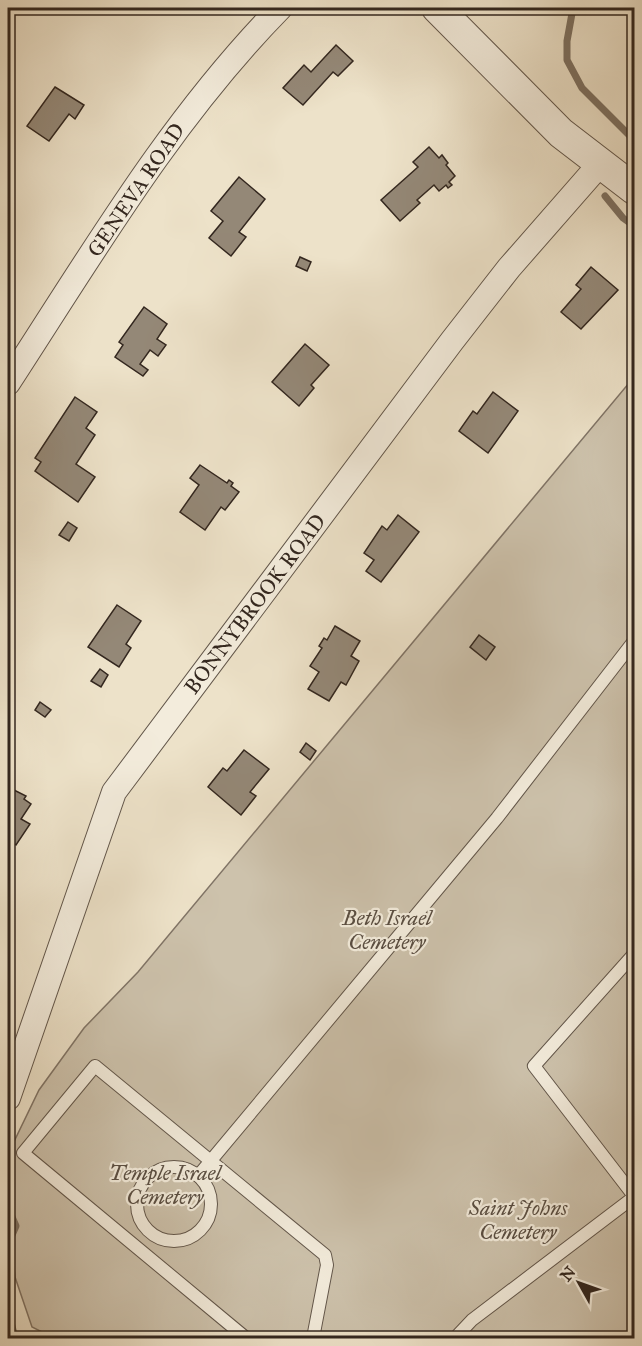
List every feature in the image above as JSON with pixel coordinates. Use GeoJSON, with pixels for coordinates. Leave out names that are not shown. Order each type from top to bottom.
{"type":"FeatureCollection","features":[{"type":"Feature","properties":{"kind":"street","name":"GENEVA ROAD"},"geometry":{"type":"LineString","coordinates":[[8,383],[170,136],[239,49],[280,8]]}},
{"type":"Feature","properties":{"kind":"street"},"geometry":{"type":"LineString","coordinates":[[437,8],[529,103],[600,164],[634,189]]}},
{"type":"Feature","properties":{"kind":"street","name":"BONNYBROOK ROAD"},"geometry":{"type":"LineString","coordinates":[[8,1098],[114,792],[452,341],[509,268],[600,164]]}},
{"type":"Feature","properties":{"kind":"lane"},"geometry":{"type":"LineString","coordinates":[[198,1176],[497,818],[634,641]]}},
{"type":"Feature","properties":{"kind":"lane"},"geometry":{"type":"LineString","coordinates":[[455,1338],[472,1320],[634,1197],[534,1066],[634,954]]}},
{"type":"Feature","properties":{"kind":"lane"},"geometry":{"type":"LineString","coordinates":[[246,1338],[23,1153],[95,1066],[325,1255],[327,1265],[313,1338]]}},
{"type":"Feature","properties":{"kind":"lane"},"geometry":{"type":"LineString","coordinates":[[168,1167],[179,1167],[198,1176],[210,1196],[209,1218],[203,1228],[184,1240],[161,1240],[151,1235],[143,1227],[136,1206],[141,1185],[158,1171],[168,1167]]}},
{"type":"Feature","properties":{"kind":"lane"},"geometry":{"type":"LineString","coordinates":[[139,1250],[151,1235]]}},
{"type":"Feature","properties":{"kind":"green space"},"geometry":{"type":"Polygon","coordinates":[[[634,377],[634,1338],[54,1338],[32,1327],[15,1277],[8,1208],[9,1152],[39,1090],[84,1028],[138,972],[634,377]]]}},
{"type":"Feature","properties":{"kind":"building"},"geometry":{"type":"Polygon","coordinates":[[[336,45],[353,61],[338,76],[333,72],[303,105],[283,88],[304,65],[311,72],[336,45]]]}},
{"type":"Feature","properties":{"kind":"building"},"geometry":{"type":"Polygon","coordinates":[[[55,87],[84,105],[75,119],[69,114],[49,141],[27,126],[55,87]]]}},
{"type":"Feature","properties":{"kind":"building"},"geometry":{"type":"Polygon","coordinates":[[[429,147],[439,158],[442,155],[448,163],[446,165],[455,176],[449,182],[452,185],[448,188],[446,185],[439,191],[434,185],[417,200],[420,203],[400,221],[381,200],[418,167],[413,162],[429,147]]]}},
{"type":"Feature","properties":{"kind":"building"},"geometry":{"type":"Polygon","coordinates":[[[239,177],[265,199],[239,232],[246,237],[231,256],[209,238],[223,221],[211,211],[239,177]]]}},
{"type":"Feature","properties":{"kind":"building"},"geometry":{"type":"Polygon","coordinates":[[[300,257],[311,262],[307,271],[296,266],[300,257]]]}},
{"type":"Feature","properties":{"kind":"building"},"geometry":{"type":"Polygon","coordinates":[[[591,267],[618,290],[581,329],[561,312],[581,289],[576,285],[591,267]]]}},
{"type":"Feature","properties":{"kind":"building"},"geometry":{"type":"Polygon","coordinates":[[[144,307],[167,324],[157,339],[166,345],[158,356],[150,350],[140,364],[148,370],[143,376],[115,357],[123,345],[119,342],[144,307]]]}},
{"type":"Feature","properties":{"kind":"building"},"geometry":{"type":"Polygon","coordinates":[[[305,344],[329,365],[311,385],[314,388],[299,406],[272,382],[305,344]]]}},
{"type":"Feature","properties":{"kind":"building"},"geometry":{"type":"Polygon","coordinates":[[[493,392],[518,411],[488,453],[459,431],[473,411],[477,414],[493,392]]]}},
{"type":"Feature","properties":{"kind":"building"},"geometry":{"type":"Polygon","coordinates":[[[75,397],[97,412],[86,428],[95,435],[76,464],[95,477],[78,502],[35,471],[41,462],[35,458],[75,397]]]}},
{"type":"Feature","properties":{"kind":"building"},"geometry":{"type":"Polygon","coordinates":[[[200,465],[227,483],[229,480],[233,483],[231,486],[239,492],[225,510],[221,507],[205,530],[180,512],[199,485],[190,478],[200,465]]]}},
{"type":"Feature","properties":{"kind":"building"},"geometry":{"type":"Polygon","coordinates":[[[398,515],[419,532],[381,582],[366,571],[374,560],[364,553],[382,526],[387,530],[398,515]]]}},
{"type":"Feature","properties":{"kind":"building"},"geometry":{"type":"Polygon","coordinates":[[[68,522],[77,528],[69,541],[59,535],[68,522]]]}},
{"type":"Feature","properties":{"kind":"building"},"geometry":{"type":"Polygon","coordinates":[[[117,605],[141,621],[126,644],[131,648],[119,667],[88,647],[117,605]]]}},
{"type":"Feature","properties":{"kind":"building"},"geometry":{"type":"Polygon","coordinates":[[[335,626],[360,641],[351,656],[359,661],[346,685],[341,682],[329,701],[308,689],[319,672],[310,666],[322,648],[319,646],[324,638],[327,640],[335,626]]]}},
{"type":"Feature","properties":{"kind":"building"},"geometry":{"type":"Polygon","coordinates":[[[479,635],[495,647],[486,660],[470,647],[479,635]]]}},
{"type":"Feature","properties":{"kind":"building"},"geometry":{"type":"Polygon","coordinates":[[[100,669],[108,675],[101,687],[91,681],[100,669]]]}},
{"type":"Feature","properties":{"kind":"building"},"geometry":{"type":"Polygon","coordinates":[[[40,702],[51,710],[45,717],[35,710],[40,702]]]}},
{"type":"Feature","properties":{"kind":"building"},"geometry":{"type":"Polygon","coordinates":[[[306,743],[316,751],[310,760],[300,752],[306,743]]]}},
{"type":"Feature","properties":{"kind":"building"},"geometry":{"type":"Polygon","coordinates":[[[244,750],[269,769],[250,792],[256,796],[241,815],[208,787],[223,768],[227,771],[244,750]]]}},
{"type":"Feature","properties":{"kind":"building"},"geometry":{"type":"Polygon","coordinates":[[[8,787],[26,796],[24,799],[31,804],[21,819],[30,824],[16,845],[8,839],[8,787]]]}},
{"type":"Feature","properties":{"kind":"waterway"},"geometry":{"type":"LineString","coordinates":[[573,8],[567,41],[567,60],[582,88],[630,136],[634,156]]}},
{"type":"Feature","properties":{"kind":"waterway"},"geometry":{"type":"LineString","coordinates":[[605,196],[623,218],[634,226]]}},
{"type":"Feature","properties":{"kind":"waterway"},"geometry":{"type":"LineString","coordinates":[[8,1208],[16,1226],[8,1244]]}},
{"type":"Feature","properties":{"kind":"waterway"},"geometry":{"type":"LineString","coordinates":[[8,1310],[15,1338]]}},
{"type":"Feature","properties":{"kind":"park label","name":"Beth Israel Cemetery"},"geometry":{"type":"Point","coordinates":[387,930]}},
{"type":"Feature","properties":{"kind":"park label","name":"Temple Israel Cemetery"},"geometry":{"type":"Point","coordinates":[165,1185]}},
{"type":"Feature","properties":{"kind":"park label","name":"Saint Johns Cemetery"},"geometry":{"type":"Point","coordinates":[518,1220]}}]}
